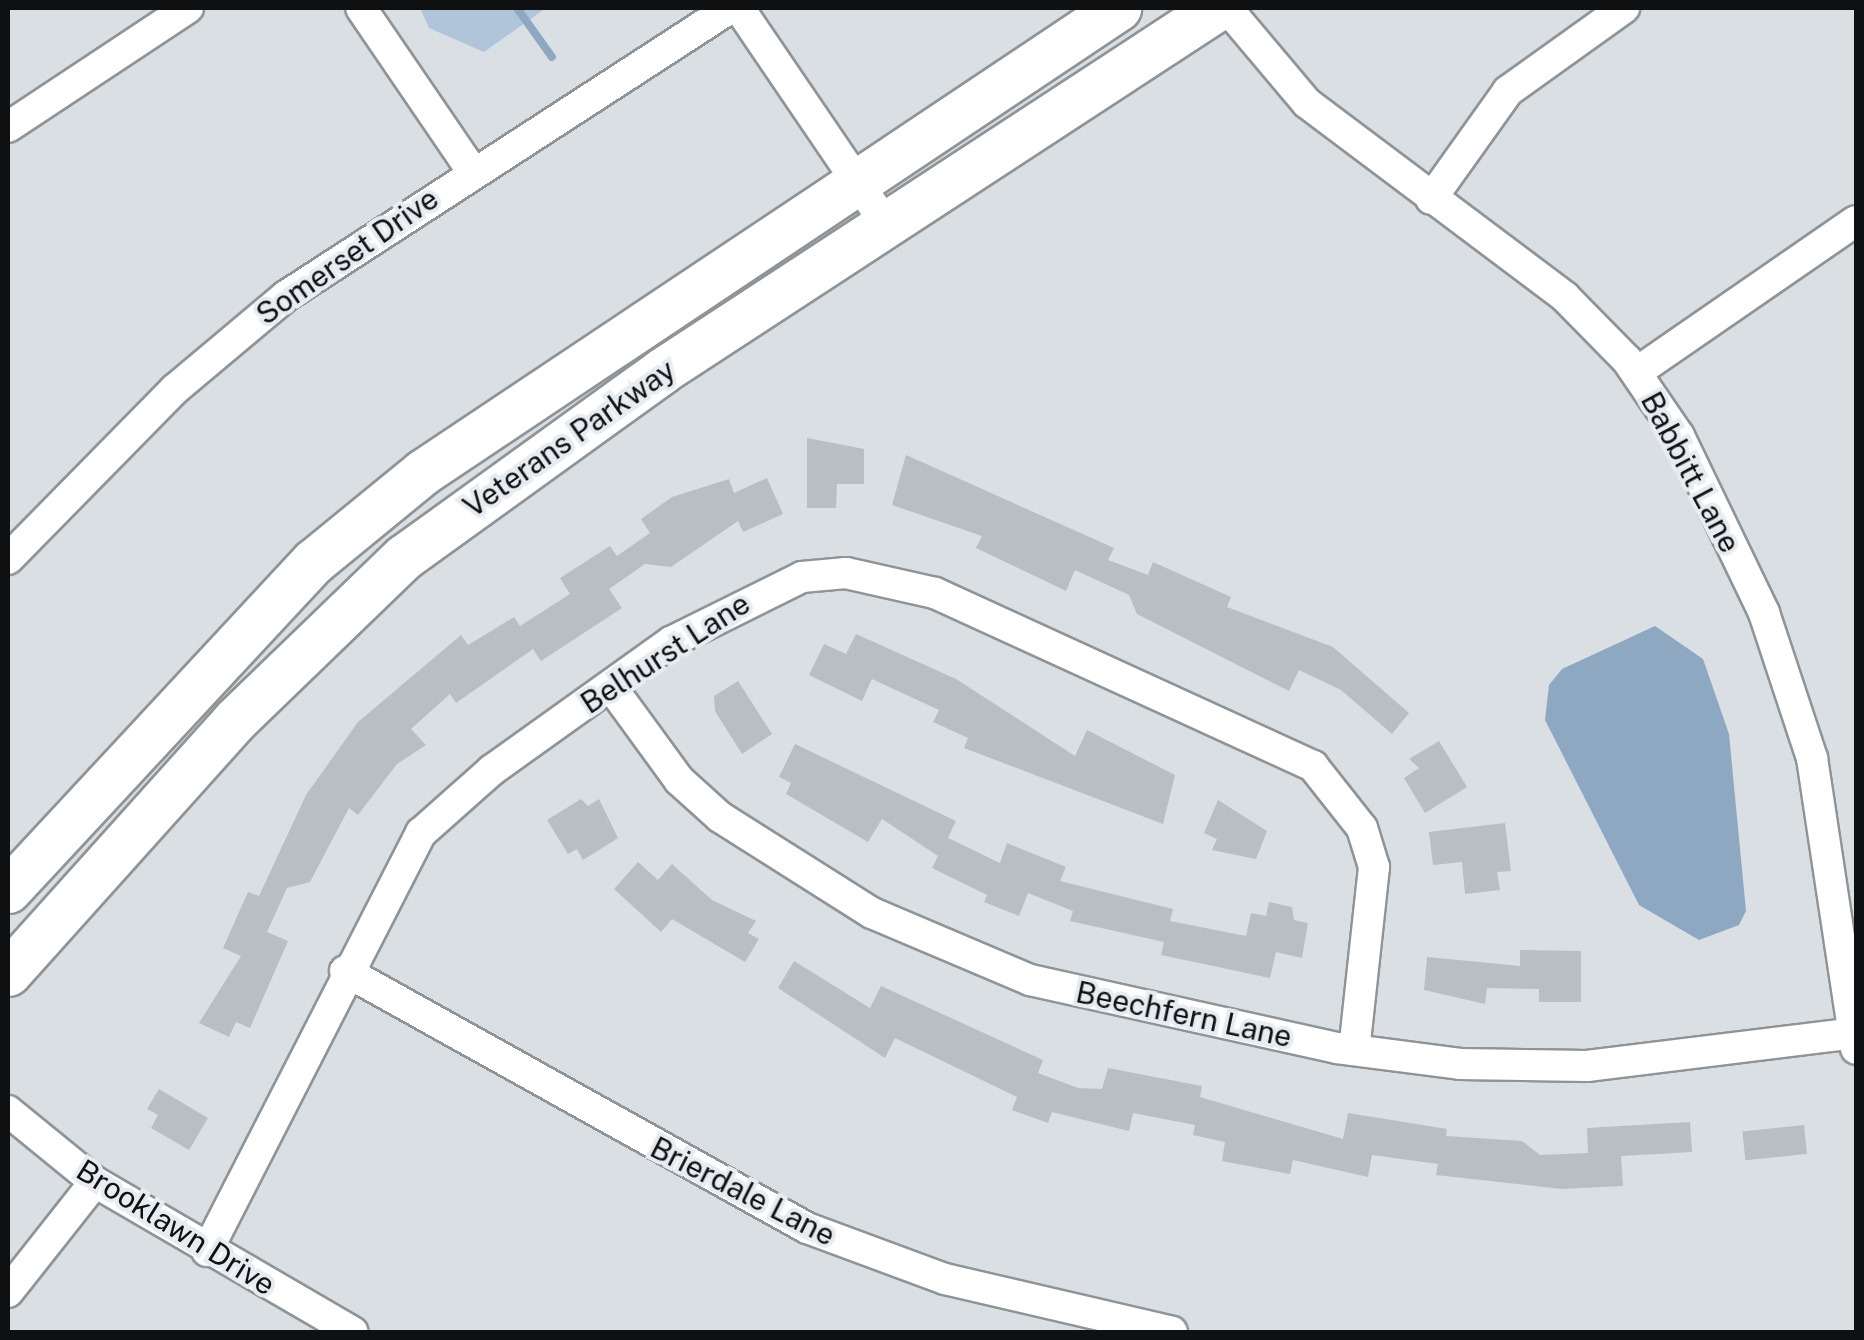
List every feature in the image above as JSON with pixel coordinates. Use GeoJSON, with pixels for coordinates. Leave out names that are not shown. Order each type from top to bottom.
{"type":"FeatureCollection","features":[{"type":"Feature","properties":{"kind":"main road","name":"Veterans Parkway"},"geometry":{"type":"LineString","coordinates":[[8,890],[313,562],[480,428],[1118,8]]}},
{"type":"Feature","properties":{"kind":"main road","name":"Veterans Parkway"},"geometry":{"type":"LineString","coordinates":[[8,973],[249,706],[404,557],[597,414],[1216,8]]}},
{"type":"Feature","properties":{"kind":"street"},"geometry":{"type":"LineString","coordinates":[[8,128],[188,8]]}},
{"type":"Feature","properties":{"kind":"street"},"geometry":{"type":"LineString","coordinates":[[361,8],[471,169]]}},
{"type":"Feature","properties":{"kind":"street","name":"Somerset Drive"},"geometry":{"type":"LineString","coordinates":[[8,559],[223,347],[471,169],[730,8]]}},
{"type":"Feature","properties":{"kind":"street"},"geometry":{"type":"LineString","coordinates":[[739,8],[886,224]]}},
{"type":"Feature","properties":{"kind":"street","name":"Babbitt Lane"},"geometry":{"type":"LineString","coordinates":[[1227,8],[1307,104],[1566,297],[1637,372],[1679,436],[1786,677],[1833,860],[1856,1049]]}},
{"type":"Feature","properties":{"kind":"street"},"geometry":{"type":"LineString","coordinates":[[1431,199],[1508,91],[1624,8]]}},
{"type":"Feature","properties":{"kind":"street"},"geometry":{"type":"LineString","coordinates":[[1637,372],[1856,221]]}},
{"type":"Feature","properties":{"kind":"street","name":"Belhurst Lane"},"geometry":{"type":"LineString","coordinates":[[207,1251],[346,971],[421,833],[492,770],[758,592],[846,573],[935,594],[1278,743],[1341,795],[1374,866],[1354,1050]]}},
{"type":"Feature","properties":{"kind":"street","name":"Beechfern Lane"},"geometry":{"type":"LineString","coordinates":[[612,688],[679,780],[720,817],[910,931],[1030,980],[1354,1050],[1543,1068],[1855,1033]]}},
{"type":"Feature","properties":{"kind":"street","name":"Brierdale Lane"},"geometry":{"type":"LineString","coordinates":[[346,971],[807,1228],[944,1280],[1172,1332]]}},
{"type":"Feature","properties":{"kind":"street","name":"Brooklawn Drive"},"geometry":{"type":"LineString","coordinates":[[8,1112],[95,1182],[207,1251],[353,1332]]}},
{"type":"Feature","properties":{"kind":"street"},"geometry":{"type":"LineString","coordinates":[[8,1292],[95,1182]]}},
{"type":"Feature","properties":{"kind":"shaded area"},"geometry":{"type":"Polygon","coordinates":[[[420,8],[546,8],[484,52],[429,28],[420,8]]]}},
{"type":"Feature","properties":{"kind":"shaded area"},"geometry":{"type":"Polygon","coordinates":[[[1655,626],[1703,659],[1729,734],[1746,911],[1739,925],[1699,940],[1639,905],[1545,720],[1549,685],[1562,669],[1655,626]]]}},
{"type":"Feature","properties":{"kind":"building"},"geometry":{"type":"Polygon","coordinates":[[[807,438],[864,449],[864,484],[837,484],[836,508],[807,508],[807,438]]]}},
{"type":"Feature","properties":{"kind":"building"},"geometry":{"type":"Polygon","coordinates":[[[906,455],[1114,548],[1108,560],[1148,575],[1153,562],[1231,597],[1227,607],[1333,647],[1409,713],[1392,734],[1341,690],[1299,670],[1289,691],[1137,614],[1129,595],[1075,570],[1066,591],[976,548],[982,536],[892,505],[906,455]]]}},
{"type":"Feature","properties":{"kind":"building"},"geometry":{"type":"Polygon","coordinates":[[[767,478],[783,514],[743,532],[738,521],[671,567],[645,564],[609,589],[622,608],[541,661],[533,649],[456,703],[450,694],[411,729],[426,745],[397,764],[358,815],[349,808],[310,882],[287,888],[267,932],[288,941],[250,1028],[236,1022],[229,1037],[199,1023],[241,956],[223,948],[248,892],[259,896],[306,795],[358,722],[461,635],[468,645],[514,617],[520,626],[570,594],[560,578],[610,546],[617,556],[650,533],[641,519],[672,497],[729,479],[734,493],[767,478]]]}},
{"type":"Feature","properties":{"kind":"building"},"geometry":{"type":"Polygon","coordinates":[[[856,634],[956,679],[1075,756],[1087,730],[1175,775],[1163,824],[964,748],[968,738],[933,722],[939,710],[872,679],[862,701],[809,675],[824,644],[846,654],[856,634]]]}},
{"type":"Feature","properties":{"kind":"building"},"geometry":{"type":"Polygon","coordinates":[[[738,681],[772,734],[742,754],[715,711],[714,696],[738,681]]]}},
{"type":"Feature","properties":{"kind":"building"},"geometry":{"type":"Polygon","coordinates":[[[1439,741],[1467,787],[1425,813],[1404,778],[1419,768],[1409,759],[1439,741]]]}},
{"type":"Feature","properties":{"kind":"building"},"geometry":{"type":"Polygon","coordinates":[[[795,744],[956,821],[948,838],[1000,863],[1007,843],[1066,867],[1060,881],[1173,909],[1170,921],[1246,936],[1251,913],[1266,916],[1269,902],[1292,907],[1294,920],[1308,923],[1302,958],[1276,952],[1270,978],[1161,955],[1164,942],[1070,921],[1073,911],[1028,893],[1019,916],[984,902],[987,895],[932,868],[938,856],[882,819],[868,842],[786,794],[791,783],[779,777],[795,744]]]}},
{"type":"Feature","properties":{"kind":"building"},"geometry":{"type":"Polygon","coordinates":[[[581,799],[588,806],[599,799],[618,838],[583,860],[577,849],[568,854],[547,820],[581,799]]]}},
{"type":"Feature","properties":{"kind":"building"},"geometry":{"type":"Polygon","coordinates":[[[1218,800],[1267,831],[1256,859],[1212,850],[1217,839],[1204,833],[1218,800]]]}},
{"type":"Feature","properties":{"kind":"building"},"geometry":{"type":"Polygon","coordinates":[[[1505,823],[1511,871],[1497,872],[1500,890],[1465,894],[1462,862],[1433,865],[1429,832],[1505,823]]]}},
{"type":"Feature","properties":{"kind":"building"},"geometry":{"type":"Polygon","coordinates":[[[638,862],[658,880],[672,864],[712,900],[756,921],[748,933],[759,939],[745,962],[672,919],[661,932],[614,889],[638,862]]]}},
{"type":"Feature","properties":{"kind":"building"},"geometry":{"type":"Polygon","coordinates":[[[1520,950],[1581,951],[1581,1002],[1539,1002],[1539,989],[1487,988],[1485,1004],[1424,990],[1427,957],[1520,966],[1520,950]]]}},
{"type":"Feature","properties":{"kind":"building"},"geometry":{"type":"Polygon","coordinates":[[[794,961],[870,1008],[881,986],[1043,1060],[1038,1073],[1078,1088],[1102,1089],[1108,1068],[1202,1086],[1200,1097],[1343,1139],[1348,1113],[1447,1129],[1446,1136],[1522,1141],[1540,1155],[1588,1153],[1587,1128],[1690,1122],[1692,1152],[1621,1156],[1623,1186],[1561,1189],[1436,1175],[1438,1164],[1372,1155],[1368,1177],[1293,1160],[1290,1174],[1222,1161],[1225,1142],[1193,1135],[1195,1125],[1133,1113],[1129,1131],[1052,1112],[1048,1123],[1012,1110],[1017,1097],[895,1038],[885,1058],[778,988],[794,961]]]}},
{"type":"Feature","properties":{"kind":"building"},"geometry":{"type":"Polygon","coordinates":[[[159,1089],[208,1118],[189,1150],[151,1128],[158,1115],[147,1109],[159,1089]]]}},
{"type":"Feature","properties":{"kind":"building"},"geometry":{"type":"Polygon","coordinates":[[[1804,1125],[1807,1154],[1745,1160],[1742,1131],[1804,1125]]]}},
{"type":"Feature","properties":{"kind":"waterway"},"geometry":{"type":"LineString","coordinates":[[517,8],[552,57]]}}]}
